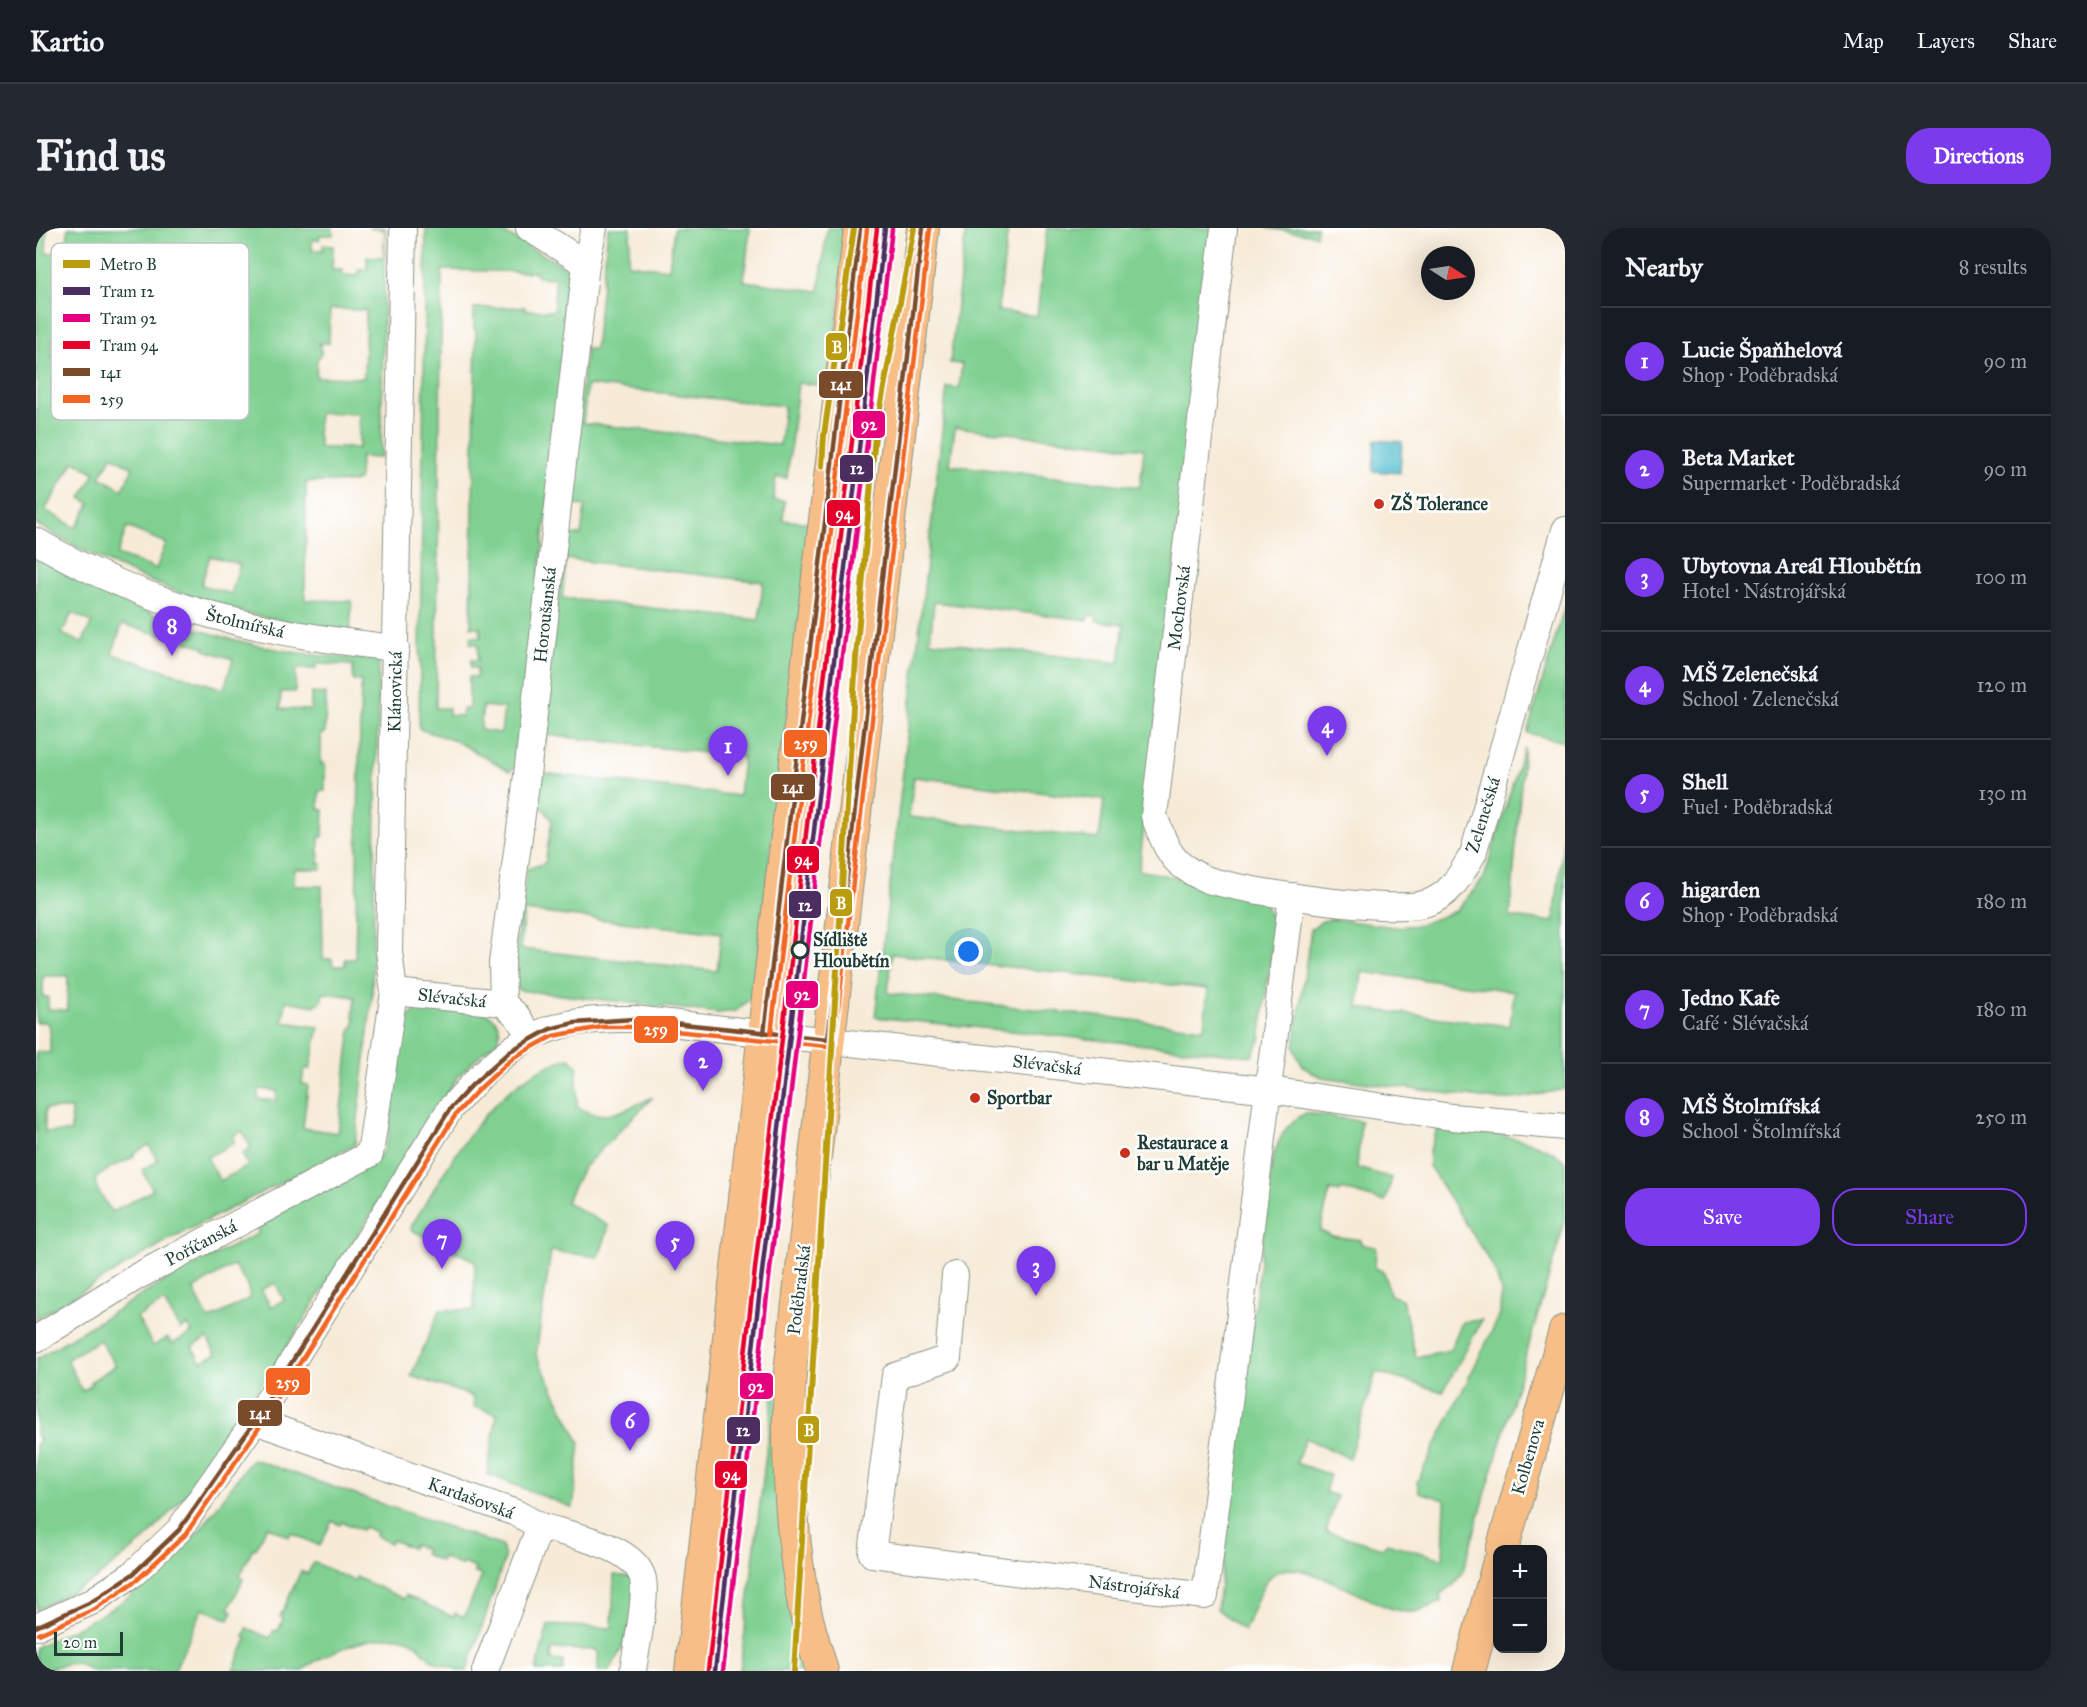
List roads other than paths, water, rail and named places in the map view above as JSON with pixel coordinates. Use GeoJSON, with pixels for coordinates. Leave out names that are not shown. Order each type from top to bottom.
{"type":"FeatureCollection","features":[{"type":"Feature","properties":{"kind":"main road"},"geometry":{"type":"LineString","coordinates":[[691,1671],[860,228]]}},
{"type":"Feature","properties":{"kind":"main road","name":"Poděbradská"},"geometry":{"type":"LineString","coordinates":[[822,1671],[804,1606],[796,1556],[788,1460],[790,1372],[923,228]]}},
{"type":"Feature","properties":{"kind":"main road","name":"Kolbenova"},"geometry":{"type":"LineString","coordinates":[[1503,1545],[1565,1330]]}},
{"type":"Feature","properties":{"kind":"main road"},"geometry":{"type":"LineString","coordinates":[[1469,1671],[1493,1580]]}},
{"type":"Feature","properties":{"kind":"street","name":"Klánovická"},"geometry":{"type":"LineString","coordinates":[[370,1154],[393,992],[389,951],[403,228]]}},
{"type":"Feature","properties":{"kind":"street"},"geometry":{"type":"LineString","coordinates":[[529,228],[586,264]]}},
{"type":"Feature","properties":{"kind":"street","name":"Horoušanská"},"geometry":{"type":"LineString","coordinates":[[503,1003],[502,963],[525,792],[586,264],[594,228]]}},
{"type":"Feature","properties":{"kind":"street","name":"Mochovská"},"geometry":{"type":"LineString","coordinates":[[1224,228],[1154,816],[1164,843],[1181,866],[1207,879],[1292,896]]}},
{"type":"Feature","properties":{"kind":"street","name":"Zelenečská"},"geometry":{"type":"LineString","coordinates":[[1292,896],[1388,906],[1427,904],[1453,888],[1473,854],[1565,530]]}},
{"type":"Feature","properties":{"kind":"street","name":"Štolmířská"},"geometry":{"type":"LineString","coordinates":[[36,541],[70,561],[150,597],[222,619],[314,638],[396,648]]}},
{"type":"Feature","properties":{"kind":"street"},"geometry":{"type":"LineString","coordinates":[[1270,1090],[1292,896]]}},
{"type":"Feature","properties":{"kind":"street","name":"Slévačská"},"geometry":{"type":"LineString","coordinates":[[393,992],[503,1003],[517,1016],[530,1036]]}},
{"type":"Feature","properties":{"kind":"street","name":"Slévačská"},"geometry":{"type":"LineString","coordinates":[[36,1627],[91,1602],[133,1574],[179,1530],[255,1421],[450,1109],[485,1069],[530,1036],[570,1023],[604,1018],[828,1039],[1270,1090],[1452,1117],[1565,1126]]}},
{"type":"Feature","properties":{"kind":"street","name":"Nástrojářská"},"geometry":{"type":"LineString","coordinates":[[955,1275],[948,1358],[895,1376],[872,1554],[1205,1596],[1270,1090]]}},
{"type":"Feature","properties":{"kind":"street","name":"Poříčanská"},"geometry":{"type":"LineString","coordinates":[[36,1339],[138,1276],[370,1154]]}},
{"type":"Feature","properties":{"kind":"street","name":"Kardašovská"},"geometry":{"type":"LineString","coordinates":[[255,1421],[516,1513],[540,1526],[613,1549],[632,1559],[643,1579],[633,1671]]}},
{"type":"Feature","properties":{"kind":"street"},"geometry":{"type":"LineString","coordinates":[[485,1671],[540,1526]]}},
{"type":"Feature","properties":{"kind":"water"},"geometry":{"type":"Polygon","coordinates":[[[1375,440],[1402,442],[1400,473],[1373,471],[1375,440]]]}},
{"type":"Feature","properties":{"kind":"metro line","name":"B"},"geometry":{"type":"LineString","coordinates":[[822,466],[824,435],[854,228]]}},
{"type":"Feature","properties":{"kind":"metro line","name":"B"},"geometry":{"type":"LineString","coordinates":[[794,1671],[856,658],[875,435],[914,228]]}},
{"type":"Feature","properties":{"kind":"tram line","name":"94"},"geometry":{"type":"LineString","coordinates":[[708,1670],[877,228]]}},
{"type":"Feature","properties":{"kind":"tram line","name":"12"},"geometry":{"type":"LineString","coordinates":[[715,1671],[885,228]]}},
{"type":"Feature","properties":{"kind":"tram line","name":"92"},"geometry":{"type":"LineString","coordinates":[[723,1671],[892,229]]}},
{"type":"Feature","properties":{"kind":"place","name":"ZŠ Tolerance"},"geometry":{"type":"Point","coordinates":[1379,504]}},
{"type":"Feature","properties":{"kind":"place","name":"MŠ Štolmířská"},"geometry":{"type":"Point","coordinates":[172,656]}},
{"type":"Feature","properties":{"kind":"place","name":"MŠ Zelenečská"},"geometry":{"type":"Point","coordinates":[1327,756]}},
{"type":"Feature","properties":{"kind":"place","name":"Lucie Špaňhelová"},"geometry":{"type":"Point","coordinates":[728,776]}},
{"type":"Feature","properties":{"kind":"place","name":"Sídliště Hloubětín"},"geometry":{"type":"Point","coordinates":[800,950]}},
{"type":"Feature","properties":{"kind":"place","name":"Beta Market"},"geometry":{"type":"Point","coordinates":[703,1091]}},
{"type":"Feature","properties":{"kind":"place","name":"Sportbar"},"geometry":{"type":"Point","coordinates":[975,1098]}},
{"type":"Feature","properties":{"kind":"place","name":"Restaurace a bar u Matěje"},"geometry":{"type":"Point","coordinates":[1125,1153]}},
{"type":"Feature","properties":{"kind":"place","name":"Jedno Kafe"},"geometry":{"type":"Point","coordinates":[442,1269]}},
{"type":"Feature","properties":{"kind":"place","name":"Shell"},"geometry":{"type":"Point","coordinates":[675,1271]}},
{"type":"Feature","properties":{"kind":"place","name":"Ubytovna Areál Hloubětín"},"geometry":{"type":"Point","coordinates":[1036,1296]}},
{"type":"Feature","properties":{"kind":"place","name":"higarden"},"geometry":{"type":"Point","coordinates":[630,1451]}}]}
